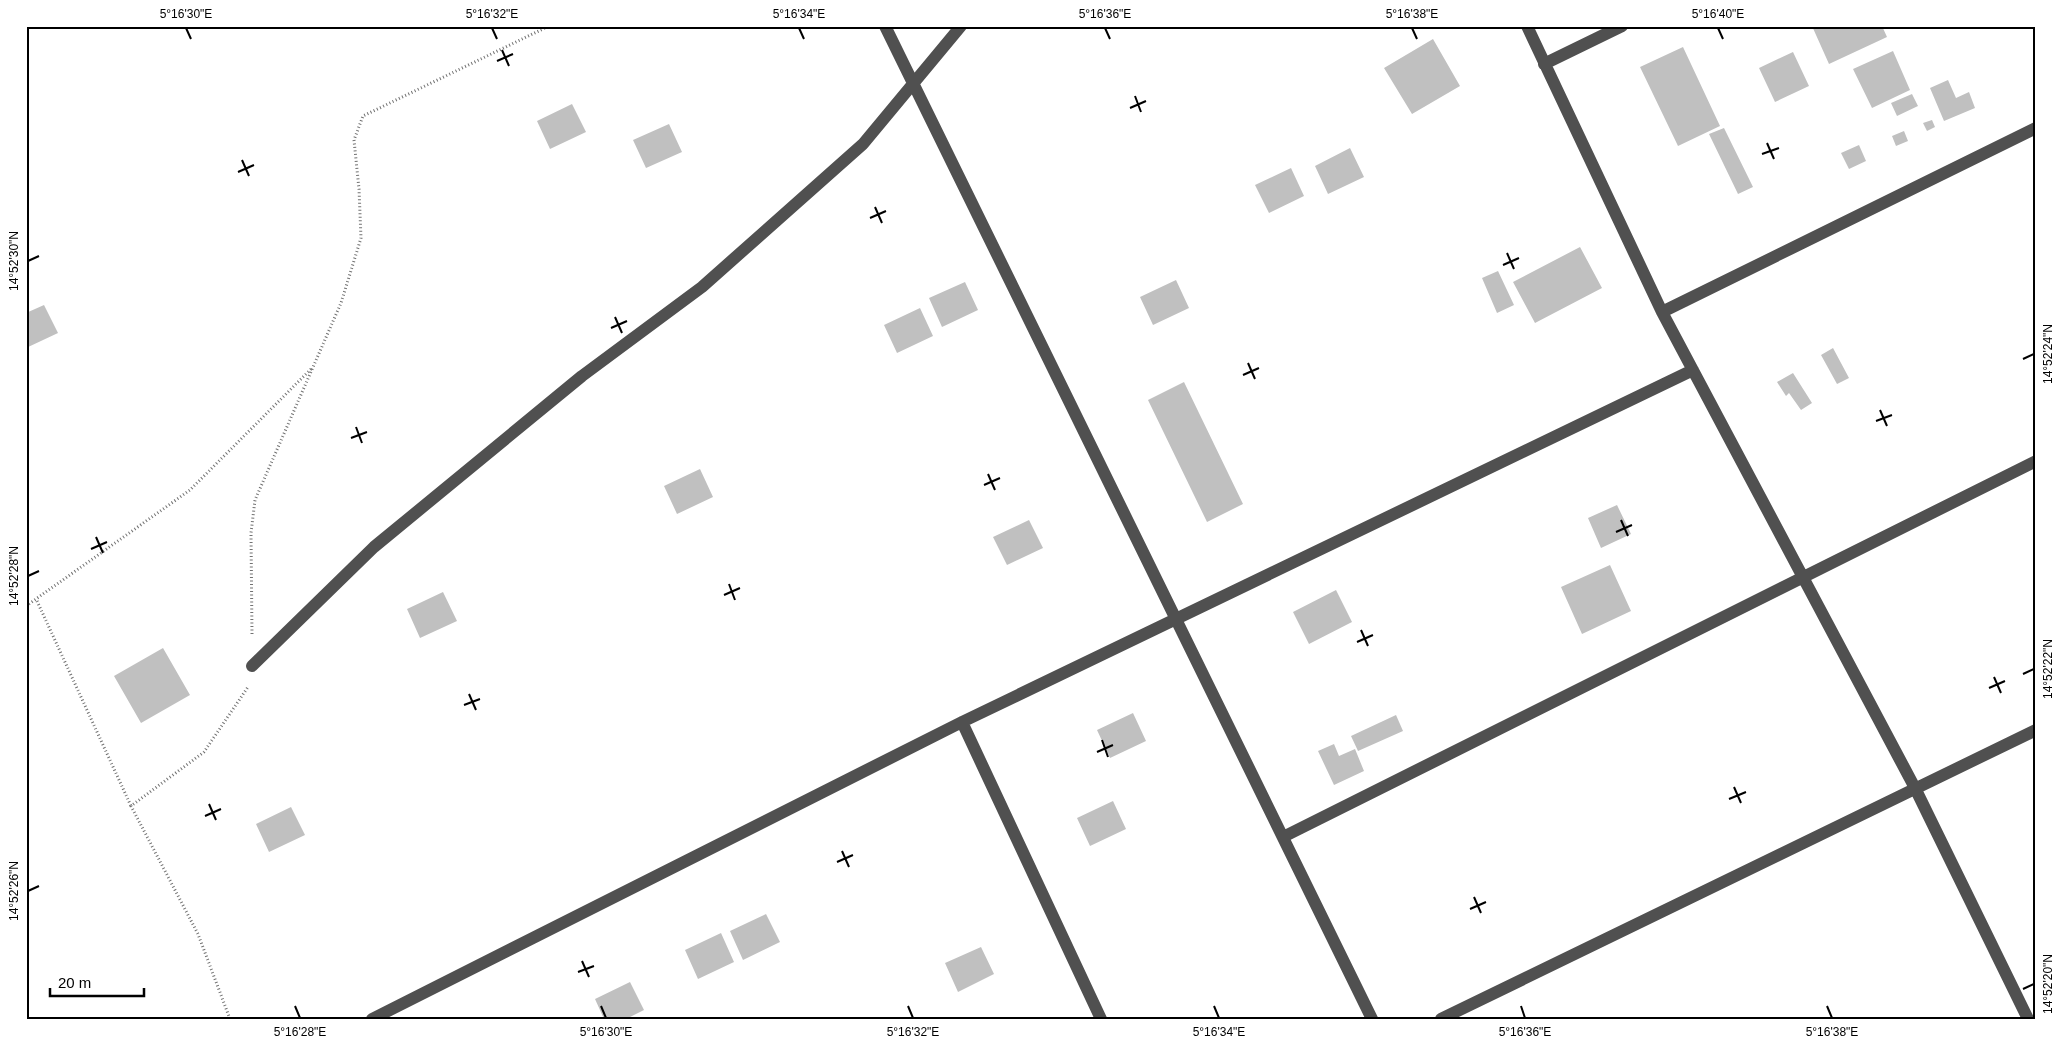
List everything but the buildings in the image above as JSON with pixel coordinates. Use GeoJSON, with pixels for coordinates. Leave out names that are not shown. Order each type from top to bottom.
{"type":"FeatureCollection","features":[{"type":"Feature","properties":{"kind":"street"},"geometry":{"type":"LineString","coordinates":[[885,26],[912,85],[1372,1019]]}},
{"type":"Feature","properties":{"kind":"street"},"geometry":{"type":"LineString","coordinates":[[252,666],[374,547],[582,376],[702,287],[863,144],[961,26]]}},
{"type":"Feature","properties":{"kind":"street"},"geometry":{"type":"LineString","coordinates":[[1527,26],[1662,312],[1915,788],[2028,1019]]}},
{"type":"Feature","properties":{"kind":"street"},"geometry":{"type":"LineString","coordinates":[[1544,64],[1622,26]]}},
{"type":"Feature","properties":{"kind":"street"},"geometry":{"type":"LineString","coordinates":[[1662,312],[2036,128]]}},
{"type":"Feature","properties":{"kind":"street"},"geometry":{"type":"LineString","coordinates":[[372,1019],[962,722],[1693,370]]}},
{"type":"Feature","properties":{"kind":"street"},"geometry":{"type":"LineString","coordinates":[[1283,837],[2036,461]]}},
{"type":"Feature","properties":{"kind":"street"},"geometry":{"type":"LineString","coordinates":[[962,722],[1101,1019]]}},
{"type":"Feature","properties":{"kind":"street"},"geometry":{"type":"LineString","coordinates":[[1441,1019],[2036,730]]}},
{"type":"Feature","properties":{"kind":"path"},"geometry":{"type":"LineString","coordinates":[[131,806],[204,752],[252,681],[251,533],[256,500],[342,303],[360,238],[359,189],[354,140],[363,116],[549,26]]}},
{"type":"Feature","properties":{"kind":"path"},"geometry":{"type":"LineString","coordinates":[[26,606],[190,490],[313,366]]}},
{"type":"Feature","properties":{"kind":"path"},"geometry":{"type":"LineString","coordinates":[[37,600],[131,806],[198,934],[230,1019]]}}]}
